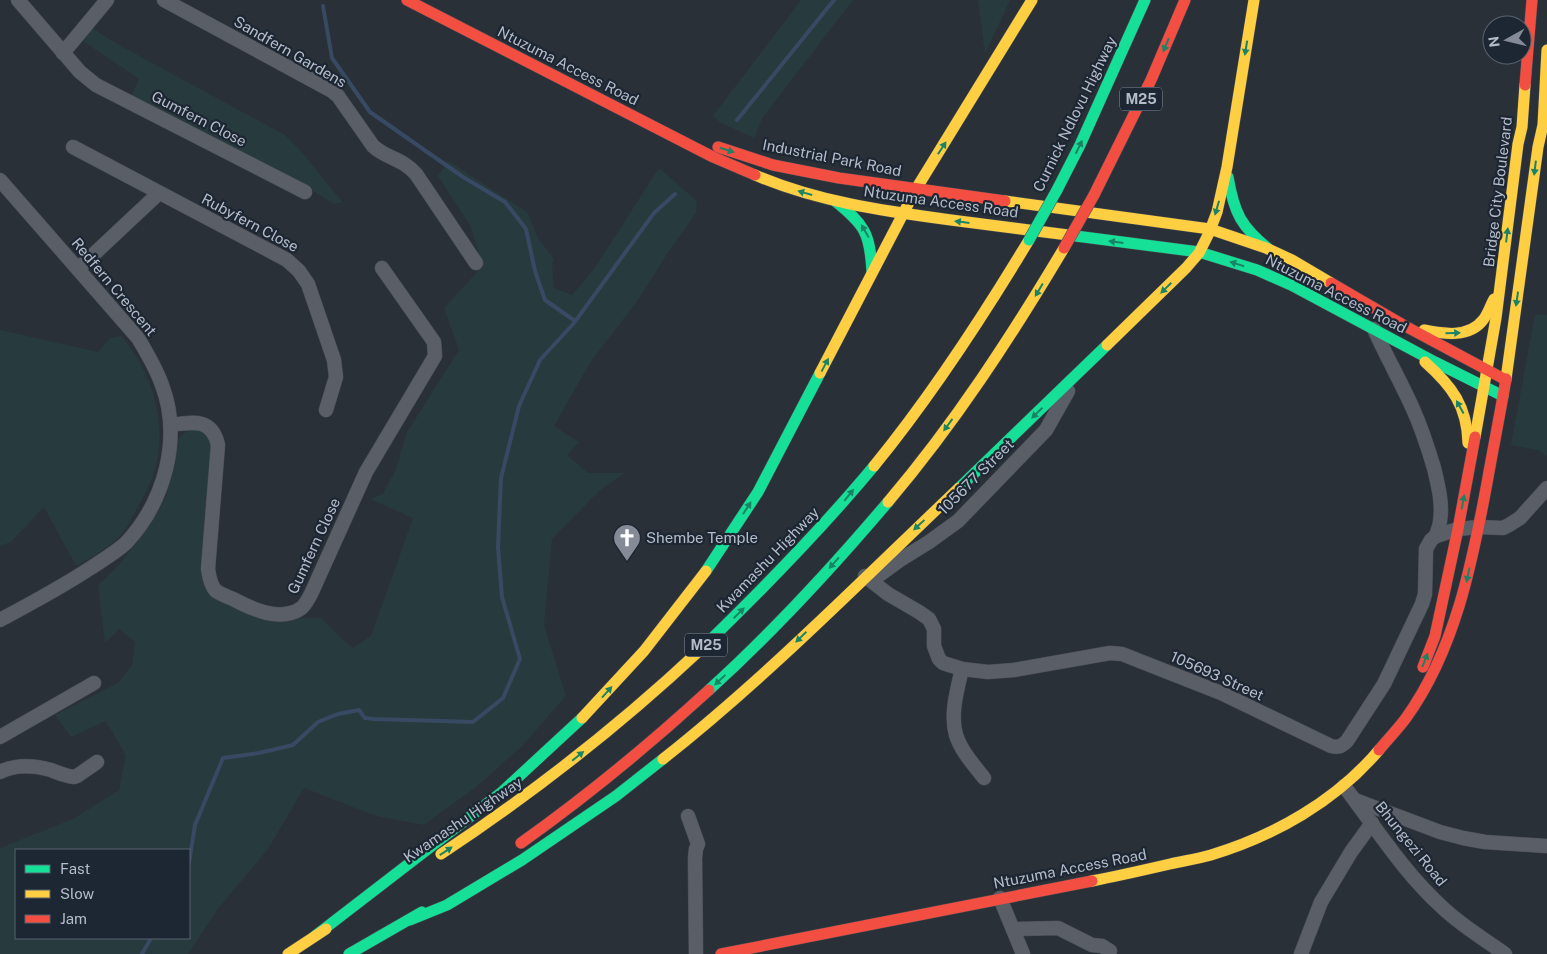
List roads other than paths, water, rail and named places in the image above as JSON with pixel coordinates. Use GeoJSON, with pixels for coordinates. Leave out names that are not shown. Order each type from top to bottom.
{"type":"FeatureCollection","features":[{"type":"Feature","properties":{"kind":"main road","name":"Ntuzuma Access Road"},"geometry":{"type":"LineString","coordinates":[[407,0],[713,156],[766,180],[802,193],[904,214],[1199,252],[1258,270],[1291,285],[1503,396]]}},
{"type":"Feature","properties":{"kind":"main road","name":"Industrial Park Road"},"geometry":{"type":"LineString","coordinates":[[418,0],[710,145],[773,165],[839,178],[916,189]]}},
{"type":"Feature","properties":{"kind":"main road"},"geometry":{"type":"LineString","coordinates":[[315,936],[502,792],[553,746],[596,704],[644,651],[702,576],[758,492],[916,189],[1032,0]]}},
{"type":"Feature","properties":{"kind":"main road","name":"Curnick Ndlovu Highway"},"geometry":{"type":"LineString","coordinates":[[1029,240],[1080,144],[1145,0]]}},
{"type":"Feature","properties":{"kind":"main road","name":"M25"},"geometry":{"type":"LineString","coordinates":[[513,848],[572,807],[651,742],[748,654],[798,603],[884,508],[930,451],[1037,293],[1094,195],[1150,80],[1185,0]]}},
{"type":"Feature","properties":{"kind":"main road"},"geometry":{"type":"LineString","coordinates":[[410,920],[442,907],[522,860],[616,796],[702,728],[868,579],[1079,372],[1174,282],[1199,252],[1216,211],[1227,167],[1254,0]]}},
{"type":"Feature","properties":{"kind":"main road","name":"Bridge City Boulevard"},"geometry":{"type":"LineString","coordinates":[[1484,387],[1496,318],[1518,144],[1522,127],[1532,0]]}},
{"type":"Feature","properties":{"kind":"main road"},"geometry":{"type":"LineString","coordinates":[[1506,380],[1524,250],[1542,147],[1547,50]]}},
{"type":"Feature","properties":{"kind":"main road"},"geometry":{"type":"LineString","coordinates":[[1518,144],[1542,147]]}},
{"type":"Feature","properties":{"kind":"main road"},"geometry":{"type":"LineString","coordinates":[[1227,167],[1231,200],[1240,221],[1254,237],[1270,250]]}},
{"type":"Feature","properties":{"kind":"main road"},"geometry":{"type":"LineString","coordinates":[[1524,250],[1541,190],[1546,181]]}},
{"type":"Feature","properties":{"kind":"main road","name":"Ntuzuma Access Road"},"geometry":{"type":"LineString","coordinates":[[721,954],[1117,876],[1210,855],[1240,845],[1293,820],[1344,786],[1368,763],[1406,718],[1446,646],[1465,588],[1479,527],[1506,380],[1405,326],[1292,260],[1270,250],[1210,229],[916,189]]}},
{"type":"Feature","properties":{"kind":"main road"},"geometry":{"type":"LineString","coordinates":[[835,201],[857,218],[870,239],[872,272]]}},
{"type":"Feature","properties":{"kind":"main road","name":"Kwamashu Highway"},"geometry":{"type":"LineString","coordinates":[[288,954],[506,811],[636,709],[704,647],[787,564],[838,508],[881,456],[928,396],[987,309],[1029,240]]}},
{"type":"Feature","properties":{"kind":"main road"},"geometry":{"type":"LineString","coordinates":[[1405,326],[1449,334],[1472,330],[1486,316],[1501,283]]}},
{"type":"Feature","properties":{"kind":"main road"},"geometry":{"type":"LineString","coordinates":[[1406,346],[1431,367],[1461,406],[1467,423],[1469,471]]}},
{"type":"Feature","properties":{"kind":"main road","name":"Ntuzuma Access Road"},"geometry":{"type":"LineString","coordinates":[[1389,736],[1409,699],[1435,636],[1458,529],[1484,387]]}},
{"type":"Feature","properties":{"kind":"main road"},"geometry":{"type":"LineString","coordinates":[[349,954],[410,920],[472,876]]}},
{"type":"Feature","properties":{"kind":"street"},"geometry":{"type":"LineString","coordinates":[[18,0],[63,53],[107,0]]}},
{"type":"Feature","properties":{"kind":"street","name":"Sandfern Gardens"},"geometry":{"type":"LineString","coordinates":[[164,0],[338,96],[373,146],[410,167],[416,174],[476,263]]}},
{"type":"Feature","properties":{"kind":"street","name":"Gumfern Close"},"geometry":{"type":"LineString","coordinates":[[63,53],[80,72],[96,85],[306,192]]}},
{"type":"Feature","properties":{"kind":"street","name":"Rubyfern Close"},"geometry":{"type":"LineString","coordinates":[[73,147],[287,260],[300,271],[308,284],[334,363],[336,377],[326,410]]}},
{"type":"Feature","properties":{"kind":"street","name":"Redfern Crescent"},"geometry":{"type":"LineString","coordinates":[[0,180],[138,338],[153,363],[163,386],[171,424],[170,452],[163,478],[153,503],[125,544],[60,587],[0,620]]}},
{"type":"Feature","properties":{"kind":"street"},"geometry":{"type":"LineString","coordinates":[[78,269],[159,193]]}},
{"type":"Feature","properties":{"kind":"street","name":"Gumfern Close"},"geometry":{"type":"LineString","coordinates":[[171,424],[193,422],[200,424],[210,428],[217,439],[208,569],[213,586],[223,594],[262,612],[282,614],[299,610],[304,606],[311,594],[366,472],[435,356],[434,342],[382,268]]}},
{"type":"Feature","properties":{"kind":"street"},"geometry":{"type":"LineString","coordinates":[[1374,329],[1412,408],[1428,450],[1437,482],[1441,508],[1436,536]]}},
{"type":"Feature","properties":{"kind":"street","name":"105677 Street"},"geometry":{"type":"LineString","coordinates":[[868,579],[929,542],[958,521],[1046,430],[1079,372]]}},
{"type":"Feature","properties":{"kind":"street"},"geometry":{"type":"LineString","coordinates":[[1436,536],[1458,529],[1479,527],[1503,528],[1520,518],[1547,488]]}},
{"type":"Feature","properties":{"kind":"street","name":"105693 Street"},"geometry":{"type":"LineString","coordinates":[[868,579],[929,619],[934,629],[934,646],[939,659],[943,663],[962,669],[988,672],[1014,670],[1110,653],[1122,654],[1221,693],[1332,746],[1340,746],[1347,741],[1384,684],[1417,615],[1425,594],[1426,549],[1431,540],[1436,536]]}},
{"type":"Feature","properties":{"kind":"street"},"geometry":{"type":"LineString","coordinates":[[962,669],[954,712],[955,732],[965,752],[984,778]]}},
{"type":"Feature","properties":{"kind":"street"},"geometry":{"type":"LineString","coordinates":[[0,737],[94,683]]}},
{"type":"Feature","properties":{"kind":"street"},"geometry":{"type":"LineString","coordinates":[[0,772],[24,766],[48,769],[74,777],[97,762]]}},
{"type":"Feature","properties":{"kind":"street","name":"Bhungezi Road"},"geometry":{"type":"LineString","coordinates":[[1344,786],[1407,871],[1436,902],[1458,922],[1505,954]]}},
{"type":"Feature","properties":{"kind":"street"},"geometry":{"type":"LineString","coordinates":[[1354,800],[1440,832],[1485,842],[1547,847],[1547,834]]}},
{"type":"Feature","properties":{"kind":"street"},"geometry":{"type":"LineString","coordinates":[[688,816],[698,844],[695,858],[696,954]]}},
{"type":"Feature","properties":{"kind":"street"},"geometry":{"type":"LineString","coordinates":[[1301,954],[1321,902],[1351,852],[1372,823]]}},
{"type":"Feature","properties":{"kind":"street"},"geometry":{"type":"LineString","coordinates":[[1000,898],[1023,954]]}},
{"type":"Feature","properties":{"kind":"street"},"geometry":{"type":"LineString","coordinates":[[1013,929],[1058,928],[1092,945],[1102,946],[1110,951]]}},
{"type":"Feature","properties":{"kind":"waterway"},"geometry":{"type":"LineString","coordinates":[[737,120],[834,0]]}},
{"type":"Feature","properties":{"kind":"waterway"},"geometry":{"type":"LineString","coordinates":[[323,6],[332,58],[370,112],[463,177],[505,202],[526,229],[535,271],[545,300],[575,321]]}},
{"type":"Feature","properties":{"kind":"waterway"},"geometry":{"type":"LineString","coordinates":[[190,857],[195,825],[223,758],[259,753],[293,745],[318,722],[338,714],[359,710],[365,718],[374,719],[473,722],[503,698],[520,659],[502,597],[498,547],[501,478],[519,406],[540,360],[574,323],[654,213],[675,194]]}},
{"type":"Feature","properties":{"kind":"waterway"},"geometry":{"type":"LineString","coordinates":[[142,954],[150,939]]}},
{"type":"Feature","properties":{"kind":"place","name":"Shembe Temple"},"geometry":{"type":"Point","coordinates":[627,562]}}]}
